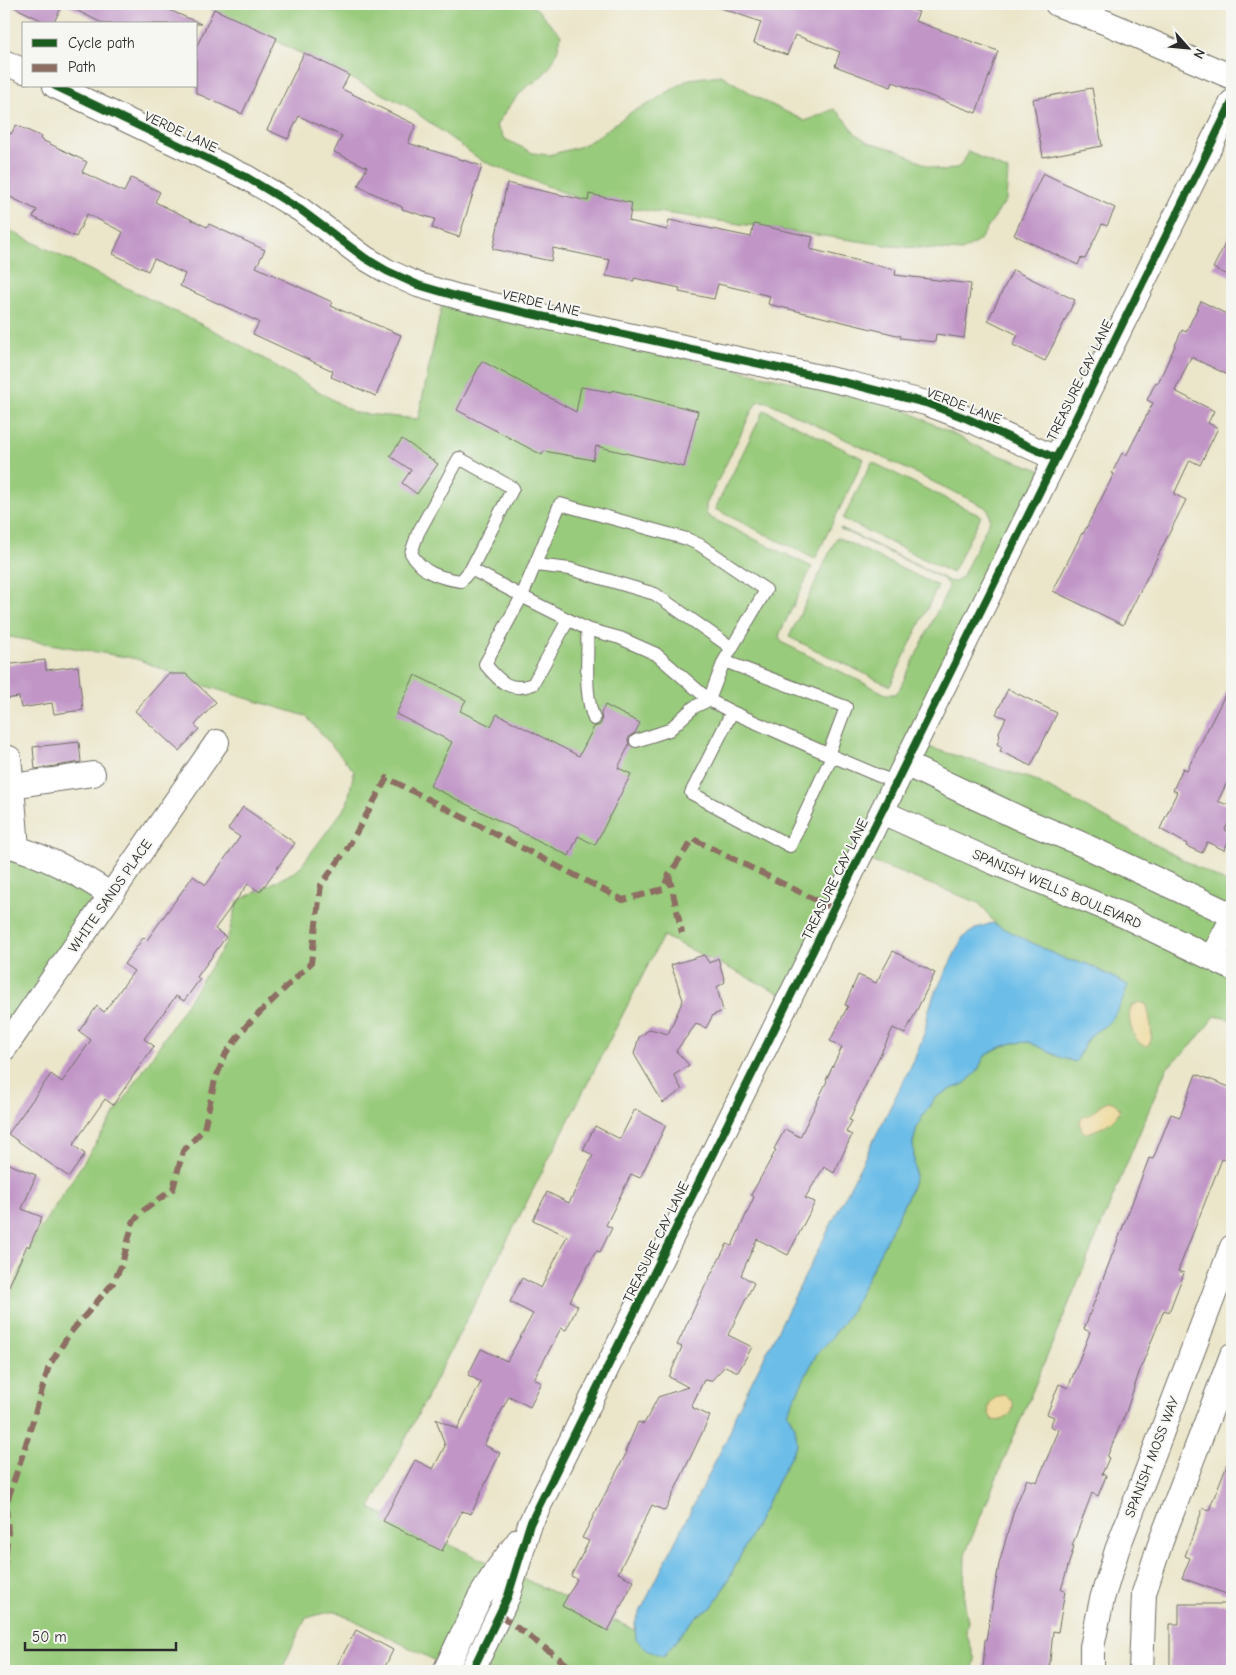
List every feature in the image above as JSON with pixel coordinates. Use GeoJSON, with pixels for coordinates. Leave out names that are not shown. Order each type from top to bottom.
{"type":"FeatureCollection","features":[{"type":"Feature","properties":{"kind":"street"},"geometry":{"type":"LineString","coordinates":[[1056,4],[1107,23],[1232,77]]}},
{"type":"Feature","properties":{"kind":"street"},"geometry":{"type":"LineString","coordinates":[[4,62],[22,70]]}},
{"type":"Feature","properties":{"kind":"street","name":"VERDE LANE"},"geometry":{"type":"LineString","coordinates":[[59,88],[260,185],[301,210],[365,258],[386,271],[418,285],[527,313],[847,383],[926,403],[968,419],[1055,458]]}},
{"type":"Feature","properties":{"kind":"street","name":"TREASURE CAY LANE"},"geometry":{"type":"LineString","coordinates":[[472,1671],[508,1596],[530,1524],[1232,102]]}},
{"type":"Feature","properties":{"kind":"street","name":"WHITE SANDS PLACE"},"geometry":{"type":"LineString","coordinates":[[4,1050],[110,894],[218,742]]}},
{"type":"Feature","properties":{"kind":"street"},"geometry":{"type":"LineString","coordinates":[[4,759],[9,758],[12,786],[10,846],[44,857],[110,894]]}},
{"type":"Feature","properties":{"kind":"street"},"geometry":{"type":"LineString","coordinates":[[12,786],[93,774]]}},
{"type":"Feature","properties":{"kind":"street"},"geometry":{"type":"LineString","coordinates":[[900,774],[1078,842],[1232,915]]}},
{"type":"Feature","properties":{"kind":"street","name":"SPANISH WELLS BOULEVARD"},"geometry":{"type":"LineString","coordinates":[[882,812],[993,862],[1125,916],[1222,963]]}},
{"type":"Feature","properties":{"kind":"street"},"geometry":{"type":"LineString","coordinates":[[1222,963],[1232,919]]}},
{"type":"Feature","properties":{"kind":"street","name":"SPANISH MOSS WAY"},"geometry":{"type":"LineString","coordinates":[[1092,1671],[1092,1647],[1102,1600],[1117,1550],[1232,1247]]}},
{"type":"Feature","properties":{"kind":"street"},"geometry":{"type":"LineString","coordinates":[[1141,1671],[1144,1593],[1161,1541],[1232,1355]]}},
{"type":"Feature","properties":{"kind":"street","name":"TREASURE CAY LANE"},"geometry":{"type":"LineString","coordinates":[[445,1671],[479,1599],[496,1571],[530,1524]]}},
{"type":"Feature","properties":{"kind":"lane"},"geometry":{"type":"LineString","coordinates":[[459,458],[513,488],[471,569],[462,581],[442,578],[425,571],[415,561],[411,553],[418,533],[459,458]]}},
{"type":"Feature","properties":{"kind":"lane"},"geometry":{"type":"LineString","coordinates":[[568,620],[533,684],[525,687],[510,687],[495,677],[485,664],[522,596],[560,504],[686,540],[700,546],[766,590],[724,661],[709,700],[694,706],[669,730],[636,741]]}},
{"type":"Feature","properties":{"kind":"lane"},"geometry":{"type":"LineString","coordinates":[[536,565],[570,569],[655,594],[732,648]]}},
{"type":"Feature","properties":{"kind":"lane"},"geometry":{"type":"LineString","coordinates":[[471,569],[587,629],[620,638],[656,654],[709,700],[732,712],[830,756],[900,774]]}},
{"type":"Feature","properties":{"kind":"lane"},"geometry":{"type":"LineString","coordinates":[[587,629],[589,653],[586,676],[594,719]]}},
{"type":"Feature","properties":{"kind":"lane"},"geometry":{"type":"LineString","coordinates":[[724,661],[846,708],[830,756],[790,846],[691,793],[732,712]]}},
{"type":"Feature","properties":{"kind":"green space"},"geometry":{"type":"Polygon","coordinates":[[[201,4],[529,4],[538,10],[561,35],[558,48],[554,60],[547,70],[521,92],[496,126],[505,139],[533,153],[549,155],[579,147],[594,139],[633,111],[647,105],[689,79],[721,75],[762,100],[805,121],[834,109],[846,120],[855,133],[868,142],[900,151],[928,166],[944,171],[959,167],[968,154],[967,151],[1008,171],[1006,200],[979,241],[962,251],[892,246],[588,202],[482,161],[407,106],[201,4]]]}},
{"type":"Feature","properties":{"kind":"green space"},"geometry":{"type":"Polygon","coordinates":[[[4,228],[229,338],[355,413],[418,419],[442,305],[793,382],[903,409],[985,450],[1043,471],[915,743],[1035,780],[1232,886],[1232,1020],[1215,1016],[1191,1046],[1166,1069],[965,1554],[964,1600],[968,1621],[966,1632],[975,1660],[972,1671],[456,1671],[336,1611],[306,1617],[281,1671],[4,1671],[4,1311],[33,1240],[226,943],[238,901],[298,870],[347,805],[354,771],[306,716],[202,685],[137,659],[4,636],[4,228]],[[759,401],[755,405],[706,505],[706,514],[812,567],[780,633],[779,638],[783,643],[886,694],[895,694],[899,690],[947,591],[948,585],[942,578],[840,529],[949,581],[955,582],[962,577],[990,520],[989,512],[985,507],[768,402],[759,401]],[[862,858],[792,999],[663,936],[370,1508],[635,1630],[636,1639],[664,1656],[685,1629],[697,1616],[711,1607],[721,1594],[797,1443],[795,1427],[787,1413],[817,1353],[830,1340],[850,1313],[910,1192],[915,1176],[913,1143],[917,1127],[925,1112],[935,1098],[964,1084],[977,1072],[984,1057],[998,1048],[1013,1043],[1029,1042],[1059,1057],[1076,1062],[1083,1047],[1093,1033],[1107,1024],[1117,1011],[1128,985],[1085,963],[1067,960],[997,926],[979,903],[862,858]]]}},
{"type":"Feature","properties":{"kind":"green space"},"geometry":{"type":"Polygon","coordinates":[[[764,410],[864,459],[815,559],[715,509],[764,410]]]}},
{"type":"Feature","properties":{"kind":"green space"},"geometry":{"type":"Polygon","coordinates":[[[872,462],[981,516],[952,573],[843,519],[872,462]]]}},
{"type":"Feature","properties":{"kind":"green space"},"geometry":{"type":"Polygon","coordinates":[[[837,537],[938,586],[890,686],[789,637],[837,537]]]}},
{"type":"Feature","properties":{"kind":"green space"},"geometry":{"type":"Polygon","coordinates":[[[4,855],[94,887],[84,920],[4,1047],[4,855]]]}},
{"type":"Feature","properties":{"kind":"sand"},"geometry":{"type":"Polygon","coordinates":[[[1139,1002],[1146,1004],[1149,1014],[1151,1037],[1148,1045],[1139,1043],[1131,1027],[1130,1010],[1132,1006],[1139,1002]]]}},
{"type":"Feature","properties":{"kind":"sand"},"geometry":{"type":"Polygon","coordinates":[[[1108,1101],[1118,1106],[1120,1110],[1114,1119],[1102,1127],[1087,1133],[1083,1132],[1079,1123],[1082,1117],[1089,1115],[1100,1105],[1108,1101]]]}},
{"type":"Feature","properties":{"kind":"sand"},"geometry":{"type":"Polygon","coordinates":[[[1004,1395],[1012,1400],[1013,1409],[1006,1418],[993,1420],[989,1412],[990,1404],[995,1398],[1004,1395]]]}},
{"type":"Feature","properties":{"kind":"water"},"geometry":{"type":"Polygon","coordinates":[[[992,923],[1067,960],[1085,963],[1128,985],[1125,995],[1115,1015],[1105,1026],[1089,1038],[1076,1062],[1059,1057],[1029,1042],[1013,1043],[998,1048],[984,1057],[977,1072],[964,1084],[935,1098],[917,1127],[913,1143],[915,1176],[910,1192],[850,1313],[830,1340],[817,1353],[787,1413],[795,1427],[797,1443],[721,1594],[711,1608],[697,1616],[685,1629],[664,1656],[648,1651],[636,1639],[635,1622],[730,1432],[735,1415],[915,1058],[925,1031],[933,997],[963,937],[977,928],[992,923]]]}},
{"type":"Feature","properties":{"kind":"building"},"geometry":{"type":"Polygon","coordinates":[[[8,4],[63,4],[54,22],[45,22],[8,4]]]}},
{"type":"Feature","properties":{"kind":"building"},"geometry":{"type":"Polygon","coordinates":[[[64,4],[156,4],[196,22],[100,22],[64,4]]]}},
{"type":"Feature","properties":{"kind":"building"},"geometry":{"type":"Polygon","coordinates":[[[716,4],[895,4],[919,12],[915,21],[998,51],[976,113],[893,82],[891,87],[835,66],[840,52],[795,35],[787,55],[754,43],[761,22],[715,6],[716,4]]]}},
{"type":"Feature","properties":{"kind":"building"},"geometry":{"type":"Polygon","coordinates":[[[214,9],[277,38],[242,114],[196,93],[196,88],[198,88],[198,44],[214,9]]]}},
{"type":"Feature","properties":{"kind":"building"},"geometry":{"type":"Polygon","coordinates":[[[304,53],[349,75],[342,89],[416,125],[408,143],[482,166],[459,237],[432,228],[435,219],[402,209],[402,207],[358,186],[367,167],[334,152],[342,136],[299,116],[288,139],[267,130],[304,53]]]}},
{"type":"Feature","properties":{"kind":"building"},"geometry":{"type":"Polygon","coordinates":[[[1092,88],[1102,146],[1043,157],[1033,99],[1092,88]]]}},
{"type":"Feature","properties":{"kind":"building"},"geometry":{"type":"Polygon","coordinates":[[[16,125],[87,162],[82,172],[124,192],[131,178],[160,192],[155,202],[207,227],[209,224],[265,250],[256,267],[332,302],[331,306],[401,335],[376,396],[331,377],[333,371],[253,334],[259,322],[180,286],[185,274],[154,259],[148,271],[113,254],[123,232],[87,214],[76,237],[33,217],[37,210],[4,194],[4,131],[11,134],[16,125]]]}},
{"type":"Feature","properties":{"kind":"building"},"geometry":{"type":"Polygon","coordinates":[[[1043,173],[1115,208],[1107,226],[1102,224],[1085,259],[1081,258],[1078,265],[1014,235],[1043,173]]]}},
{"type":"Feature","properties":{"kind":"building"},"geometry":{"type":"Polygon","coordinates":[[[507,183],[588,201],[589,194],[632,203],[629,221],[667,230],[669,220],[751,237],[754,224],[813,237],[810,249],[896,270],[895,275],[971,284],[964,338],[936,334],[935,342],[900,338],[901,336],[768,304],[770,296],[718,284],[714,299],[679,292],[680,288],[634,278],[634,281],[606,276],[610,260],[553,248],[551,261],[493,249],[507,183]]]}},
{"type":"Feature","properties":{"kind":"building"},"geometry":{"type":"Polygon","coordinates":[[[1232,230],[1232,277],[1213,268],[1232,230]]]}},
{"type":"Feature","properties":{"kind":"building"},"geometry":{"type":"Polygon","coordinates":[[[1013,270],[1075,300],[1045,361],[1013,345],[1018,335],[988,320],[1013,270]]]}},
{"type":"Feature","properties":{"kind":"building"},"geometry":{"type":"Polygon","coordinates":[[[1201,301],[1232,317],[1232,377],[1191,357],[1175,391],[1214,411],[1208,423],[1218,428],[1200,465],[1190,460],[1174,494],[1186,500],[1123,625],[1053,591],[1114,474],[1112,473],[1122,453],[1126,456],[1153,403],[1147,400],[1156,382],[1158,383],[1182,330],[1186,332],[1201,301]]]}},
{"type":"Feature","properties":{"kind":"building"},"geometry":{"type":"Polygon","coordinates":[[[482,361],[576,412],[581,387],[611,392],[612,390],[698,411],[684,467],[596,446],[593,460],[544,451],[542,455],[457,410],[482,361]]]}},
{"type":"Feature","properties":{"kind":"building"},"geometry":{"type":"Polygon","coordinates":[[[402,439],[438,464],[417,494],[402,483],[411,470],[390,456],[402,439]]]}},
{"type":"Feature","properties":{"kind":"building"},"geometry":{"type":"Polygon","coordinates":[[[45,660],[46,670],[78,666],[83,710],[54,714],[52,703],[21,708],[19,697],[4,699],[4,665],[45,660]]]}},
{"type":"Feature","properties":{"kind":"building"},"geometry":{"type":"Polygon","coordinates":[[[168,674],[186,674],[216,702],[195,725],[199,729],[179,751],[135,711],[168,674]]]}},
{"type":"Feature","properties":{"kind":"building"},"geometry":{"type":"Polygon","coordinates":[[[415,675],[466,700],[460,711],[491,726],[497,714],[579,756],[594,727],[600,725],[602,721],[601,713],[605,705],[640,723],[635,733],[628,740],[629,745],[618,768],[631,774],[595,845],[578,836],[569,856],[430,786],[452,742],[396,714],[415,675]]]}},
{"type":"Feature","properties":{"kind":"building"},"geometry":{"type":"Polygon","coordinates":[[[1232,681],[1232,772],[1218,801],[1232,807],[1232,814],[1225,830],[1232,834],[1224,850],[1207,842],[1202,853],[1186,846],[1187,844],[1160,829],[1177,792],[1173,790],[1183,768],[1187,770],[1232,681]]]}},
{"type":"Feature","properties":{"kind":"building"},"geometry":{"type":"Polygon","coordinates":[[[1008,689],[1057,713],[1031,766],[1000,751],[1002,747],[997,744],[1000,736],[999,732],[1006,718],[996,714],[1008,689]]]}},
{"type":"Feature","properties":{"kind":"building"},"geometry":{"type":"Polygon","coordinates":[[[79,742],[81,762],[35,769],[33,747],[79,742]]]}},
{"type":"Feature","properties":{"kind":"building"},"geometry":{"type":"Polygon","coordinates":[[[243,807],[295,843],[260,892],[248,884],[215,929],[226,937],[197,977],[200,979],[184,1001],[176,996],[144,1039],[154,1046],[113,1105],[105,1099],[73,1145],[85,1154],[69,1177],[8,1134],[51,1074],[62,1082],[91,1040],[79,1031],[97,1006],[104,1012],[134,971],[124,964],[144,937],[147,940],[193,876],[206,885],[240,837],[228,829],[243,807]]]}},
{"type":"Feature","properties":{"kind":"building"},"geometry":{"type":"Polygon","coordinates":[[[893,951],[935,973],[905,1034],[893,1028],[849,1120],[852,1121],[846,1132],[852,1135],[834,1173],[824,1167],[805,1198],[815,1202],[788,1255],[757,1239],[741,1275],[754,1283],[728,1335],[752,1347],[738,1372],[725,1366],[711,1381],[704,1380],[691,1407],[710,1416],[665,1511],[652,1505],[618,1573],[634,1581],[608,1631],[562,1606],[577,1579],[571,1576],[589,1541],[582,1538],[627,1452],[625,1452],[638,1422],[644,1424],[658,1397],[688,1387],[669,1377],[682,1347],[677,1345],[727,1244],[732,1246],[754,1197],[751,1195],[776,1150],[774,1149],[785,1129],[800,1137],[842,1047],[830,1041],[848,1006],[845,1005],[858,975],[876,983],[893,951]]]}},
{"type":"Feature","properties":{"kind":"building"},"geometry":{"type":"Polygon","coordinates":[[[704,955],[709,963],[718,958],[725,982],[717,987],[723,1011],[713,1015],[706,1028],[696,1024],[676,1051],[689,1065],[674,1075],[682,1090],[663,1103],[634,1054],[639,1037],[650,1029],[668,1034],[683,1000],[671,965],[704,955]]]}},
{"type":"Feature","properties":{"kind":"building"},"geometry":{"type":"Polygon","coordinates":[[[1196,1074],[1232,1088],[1232,1149],[1227,1161],[1222,1159],[1178,1271],[1184,1273],[1169,1312],[1164,1310],[1107,1457],[1109,1458],[1102,1474],[1106,1476],[1098,1496],[1092,1493],[1072,1546],[1074,1546],[1061,1590],[1065,1591],[1058,1632],[1053,1631],[1049,1671],[983,1671],[985,1640],[999,1564],[1014,1510],[1027,1479],[1037,1482],[1059,1430],[1050,1426],[1054,1417],[1047,1414],[1059,1384],[1068,1388],[1090,1332],[1084,1329],[1149,1158],[1153,1159],[1171,1114],[1180,1117],[1196,1074]]]}},
{"type":"Feature","properties":{"kind":"building"},"geometry":{"type":"Polygon","coordinates":[[[635,1109],[666,1125],[640,1178],[631,1174],[606,1225],[612,1228],[600,1252],[596,1251],[570,1301],[578,1306],[566,1330],[561,1328],[534,1379],[542,1383],[530,1407],[509,1396],[484,1445],[500,1453],[471,1514],[462,1511],[442,1551],[383,1521],[415,1460],[433,1469],[445,1446],[436,1419],[457,1429],[481,1382],[468,1375],[481,1349],[507,1361],[533,1314],[510,1302],[522,1278],[541,1288],[567,1236],[533,1220],[547,1192],[569,1203],[593,1155],[583,1150],[595,1126],[620,1139],[635,1109]]]}},
{"type":"Feature","properties":{"kind":"building"},"geometry":{"type":"Polygon","coordinates":[[[4,1162],[36,1175],[22,1209],[42,1217],[29,1247],[27,1245],[4,1297],[4,1162]]]}},
{"type":"Feature","properties":{"kind":"building"},"geometry":{"type":"Polygon","coordinates":[[[1231,1454],[1232,1596],[1182,1578],[1190,1558],[1185,1556],[1203,1508],[1209,1510],[1231,1454]]]}},
{"type":"Feature","properties":{"kind":"building"},"geometry":{"type":"Polygon","coordinates":[[[1179,1604],[1232,1604],[1232,1671],[1170,1671],[1170,1624],[1179,1624],[1179,1604]]]}},
{"type":"Feature","properties":{"kind":"building"},"geometry":{"type":"Polygon","coordinates":[[[356,1630],[393,1650],[383,1671],[334,1671],[356,1630]]]}},
{"type":"Feature","properties":{"kind":"marked path"},"geometry":{"type":"LineString","coordinates":[[4,1571],[8,1533],[6,1505],[49,1366],[70,1333],[113,1283],[122,1264],[133,1222],[143,1211],[173,1189],[183,1151],[204,1129],[215,1080],[226,1053],[247,1025],[311,963],[321,885],[347,849],[387,778],[623,900],[663,889],[669,875],[693,839],[834,909]]}},
{"type":"Feature","properties":{"kind":"marked path"},"geometry":{"type":"LineString","coordinates":[[669,875],[682,933]]}},
{"type":"Feature","properties":{"kind":"marked path"},"geometry":{"type":"LineString","coordinates":[[500,1615],[576,1671]]}},
{"type":"Feature","properties":{"kind":"cycle path"},"geometry":{"type":"LineString","coordinates":[[59,88],[246,177],[301,210],[365,258],[387,271],[418,285],[527,313],[847,383],[926,403],[968,419],[1055,458]]}},
{"type":"Feature","properties":{"kind":"cycle path"},"geometry":{"type":"LineString","coordinates":[[472,1671],[508,1596],[530,1524],[1232,102]]}}]}
